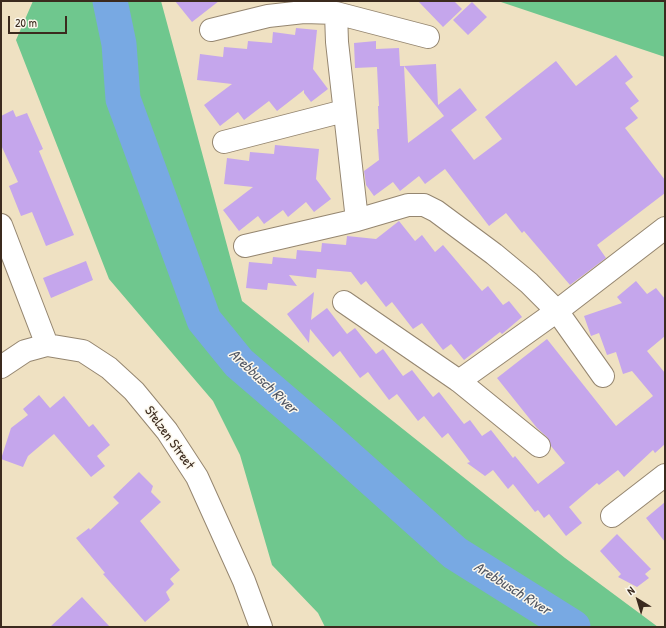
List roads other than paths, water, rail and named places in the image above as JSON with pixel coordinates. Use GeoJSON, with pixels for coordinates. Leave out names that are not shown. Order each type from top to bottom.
{"type":"FeatureCollection","features":[{"type":"Feature","properties":{"kind":"street"},"geometry":{"type":"LineString","coordinates":[[211,30],[282,14],[304,12],[336,13],[428,37]]}},
{"type":"Feature","properties":{"kind":"street"},"geometry":{"type":"LineString","coordinates":[[336,13],[336,42],[357,220]]}},
{"type":"Feature","properties":{"kind":"street"},"geometry":{"type":"LineString","coordinates":[[224,142],[344,111]]}},
{"type":"Feature","properties":{"kind":"street"},"geometry":{"type":"LineString","coordinates":[[245,246],[357,220],[408,205],[424,205],[436,211],[494,254],[529,283],[557,311],[603,376]]}},
{"type":"Feature","properties":{"kind":"street"},"geometry":{"type":"LineString","coordinates":[[1,225],[47,345]]}},
{"type":"Feature","properties":{"kind":"street"},"geometry":{"type":"LineString","coordinates":[[459,381],[557,311],[665,228]]}},
{"type":"Feature","properties":{"kind":"street"},"geometry":{"type":"LineString","coordinates":[[344,302],[459,381],[539,446]]}},
{"type":"Feature","properties":{"kind":"street","name":"Stelzen Street"},"geometry":{"type":"LineString","coordinates":[[1,367],[25,351],[47,345],[83,351],[109,368],[134,390],[167,431],[197,477],[244,582],[261,627]]}},
{"type":"Feature","properties":{"kind":"street"},"geometry":{"type":"LineString","coordinates":[[612,516],[665,475]]}},
{"type":"Feature","properties":{"kind":"waterway","name":"Arebbusch River"},"geometry":{"type":"LineString","coordinates":[[110,1],[119,44],[123,99],[204,320],[239,363],[323,435],[455,553],[573,627]]}}]}
